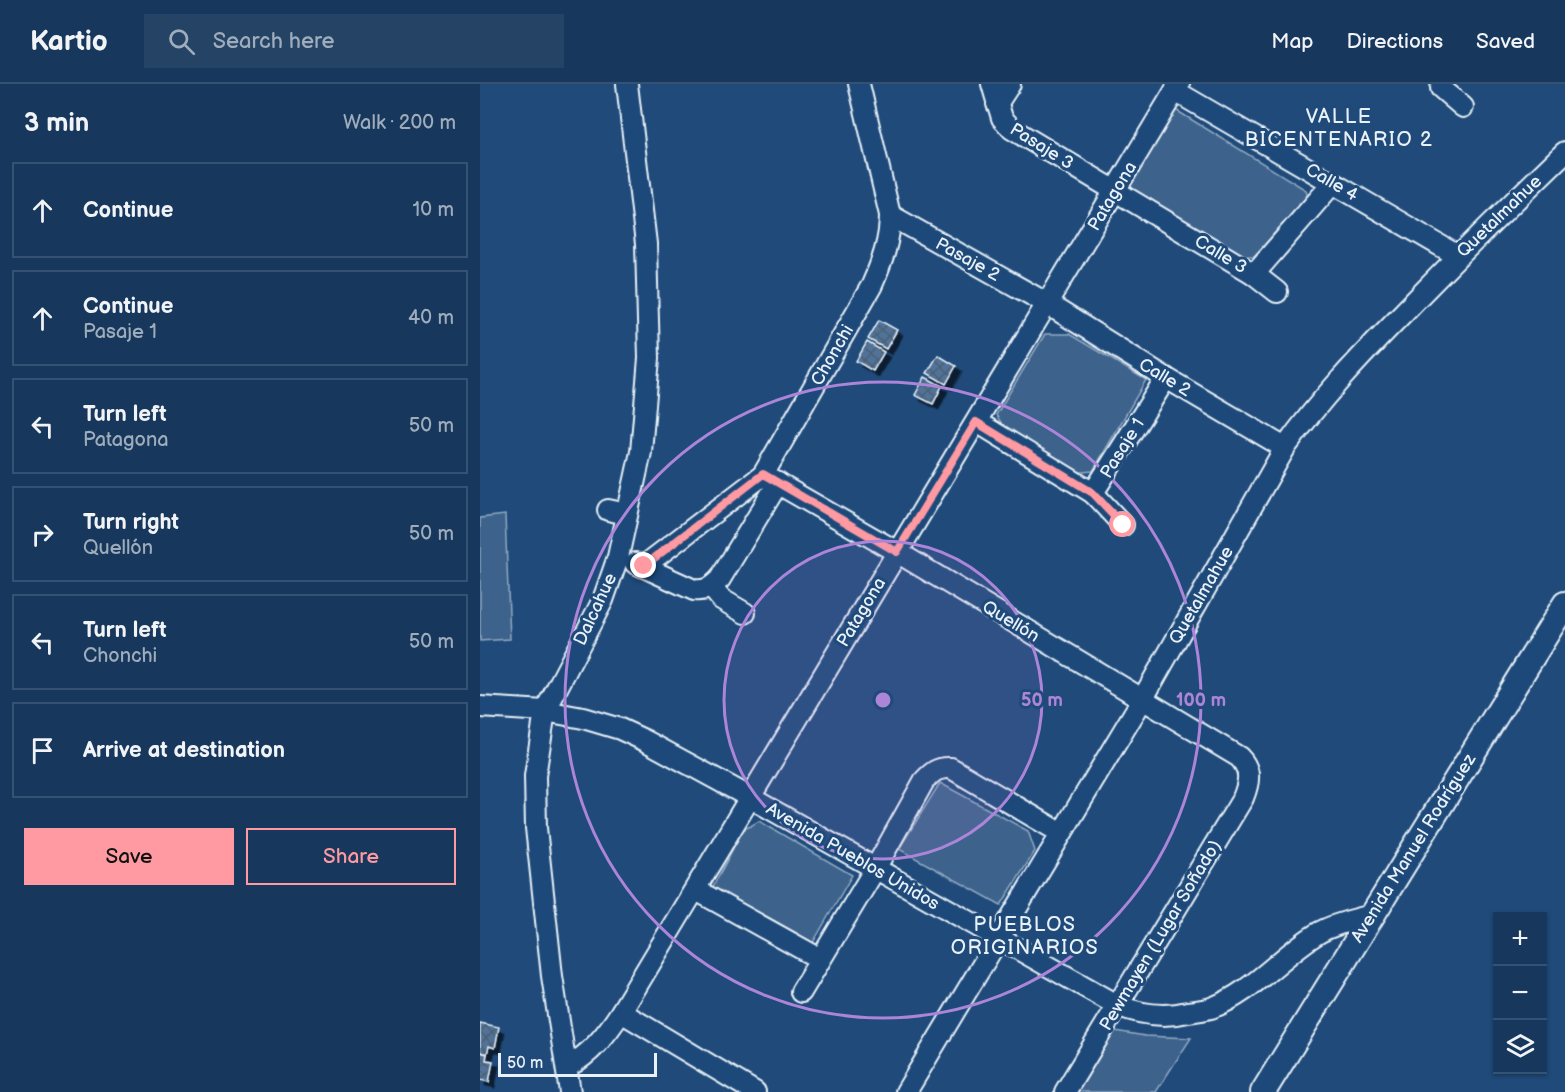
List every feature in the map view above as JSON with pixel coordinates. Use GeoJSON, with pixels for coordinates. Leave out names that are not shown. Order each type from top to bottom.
{"type":"FeatureCollection","features":[{"type":"Feature","properties":{"kind":"street","name":"Dalcahue"},"geometry":{"type":"LineString","coordinates":[[570,1092],[552,976],[534,805],[538,746],[545,711],[599,608],[618,557],[618,512],[641,452],[648,358],[646,244],[627,84]]}},
{"type":"Feature","properties":{"kind":"street","name":"Chonchi"},"geometry":{"type":"LineString","coordinates":[[644,566],[770,479],[872,285],[883,259],[890,233],[890,215],[859,84]]}},
{"type":"Feature","properties":{"kind":"street","name":"Pasaje 3"},"geometry":{"type":"LineString","coordinates":[[992,84],[1002,117],[1012,129],[1115,190]]}},
{"type":"Feature","properties":{"kind":"street"},"geometry":{"type":"LineString","coordinates":[[997,104],[1010,84]]}},
{"type":"Feature","properties":{"kind":"street"},"geometry":{"type":"LineString","coordinates":[[1440,85],[1463,107]]}},
{"type":"Feature","properties":{"kind":"street","name":"Calle 4"},"geometry":{"type":"LineString","coordinates":[[1177,87],[1333,183],[1458,256]]}},
{"type":"Feature","properties":{"kind":"street","name":"Patagona"},"geometry":{"type":"LineString","coordinates":[[567,1067],[592,1050],[621,1012],[1177,87]]}},
{"type":"Feature","properties":{"kind":"street","name":"Quetalmahue"},"geometry":{"type":"LineString","coordinates":[[906,1092],[1142,700],[1285,448],[1343,375],[1458,256],[1565,152]]}},
{"type":"Feature","properties":{"kind":"street","name":"Calle 3"},"geometry":{"type":"LineString","coordinates":[[1115,190],[1254,274],[1333,183]]}},
{"type":"Feature","properties":{"kind":"street","name":"Pasaje 2"},"geometry":{"type":"LineString","coordinates":[[890,215],[1046,303]]}},
{"type":"Feature","properties":{"kind":"street"},"geometry":{"type":"LineString","coordinates":[[1254,274],[1277,292]]}},
{"type":"Feature","properties":{"kind":"street","name":"Calle 2"},"geometry":{"type":"LineString","coordinates":[[1046,303],[1166,378],[1285,448]]}},
{"type":"Feature","properties":{"kind":"street","name":"Pasaje 1"},"geometry":{"type":"LineString","coordinates":[[976,422],[1093,493],[1166,378]]}},
{"type":"Feature","properties":{"kind":"street"},"geometry":{"type":"LineString","coordinates":[[618,557],[644,566],[694,590],[704,591],[712,588],[720,579],[770,479]]}},
{"type":"Feature","properties":{"kind":"street","name":"Quellón"},"geometry":{"type":"LineString","coordinates":[[770,479],[897,552],[1239,757],[1250,776]]}},
{"type":"Feature","properties":{"kind":"street"},"geometry":{"type":"LineString","coordinates":[[1093,493],[1123,525]]}},
{"type":"Feature","properties":{"kind":"street"},"geometry":{"type":"LineString","coordinates":[[712,588],[721,599],[745,614]]}},
{"type":"Feature","properties":{"kind":"street","name":"Avenida Manuel Rodríguez"},"geometry":{"type":"LineString","coordinates":[[1263,1092],[1565,604]]}},
{"type":"Feature","properties":{"kind":"street","name":"Avenida Pueblos Unidos"},"geometry":{"type":"LineString","coordinates":[[480,707],[545,711],[583,718],[620,729],[681,759],[1117,1005],[1137,1013],[1156,1016],[1178,1015],[1211,1008],[1238,994],[1298,946],[1320,932],[1338,924],[1372,915]]}},
{"type":"Feature","properties":{"kind":"street"},"geometry":{"type":"LineString","coordinates":[[801,992],[875,869],[924,781],[936,770],[942,767],[951,768],[961,773],[1061,833]]}},
{"type":"Feature","properties":{"kind":"street","name":"Pewmayen (Lugar Soñado)"},"geometry":{"type":"LineString","coordinates":[[1065,1092],[1243,798],[1250,776]]}},
{"type":"Feature","properties":{"kind":"street"},"geometry":{"type":"LineString","coordinates":[[696,890],[820,959]]}},
{"type":"Feature","properties":{"kind":"street"},"geometry":{"type":"LineString","coordinates":[[621,1012],[755,1092]]}},
{"type":"Feature","properties":{"kind":"shaded area"},"geometry":{"type":"Polygon","coordinates":[[[1174,109],[1306,190],[1308,198],[1254,256],[1237,256],[1126,193],[1174,109]]]}},
{"type":"Feature","properties":{"kind":"shaded area"},"geometry":{"type":"Polygon","coordinates":[[[1045,334],[1069,334],[1146,380],[1093,471],[1072,473],[1006,430],[996,415],[1045,334]]]}},
{"type":"Feature","properties":{"kind":"shaded area"},"geometry":{"type":"Polygon","coordinates":[[[505,515],[510,639],[480,641],[480,518],[505,515]]]}},
{"type":"Feature","properties":{"kind":"shaded area"},"geometry":{"type":"Polygon","coordinates":[[[940,783],[1028,831],[1035,851],[1001,905],[899,849],[940,783]]]}},
{"type":"Feature","properties":{"kind":"shaded area"},"geometry":{"type":"Polygon","coordinates":[[[759,821],[852,875],[807,953],[708,896],[743,830],[759,821]]]}},
{"type":"Feature","properties":{"kind":"shaded area"},"geometry":{"type":"Polygon","coordinates":[[[1115,1031],[1145,1036],[1191,1038],[1156,1092],[1078,1092],[1115,1031]]]}},
{"type":"Feature","properties":{"kind":"building"},"geometry":{"type":"Polygon","coordinates":[[[879,320],[897,330],[886,349],[868,339],[879,320]]]}},
{"type":"Feature","properties":{"kind":"building"},"geometry":{"type":"Polygon","coordinates":[[[867,342],[884,352],[873,371],[856,361],[867,342]]]}},
{"type":"Feature","properties":{"kind":"building"},"geometry":{"type":"Polygon","coordinates":[[[938,355],[956,366],[946,384],[927,373],[938,355]]]}},
{"type":"Feature","properties":{"kind":"building"},"geometry":{"type":"Polygon","coordinates":[[[925,377],[942,386],[933,404],[915,395],[925,377]]]}},
{"type":"Feature","properties":{"kind":"building"},"geometry":{"type":"Polygon","coordinates":[[[480,1023],[499,1027],[495,1048],[489,1046],[487,1054],[480,1052],[480,1023]]]}},
{"type":"Feature","properties":{"kind":"building"},"geometry":{"type":"Polygon","coordinates":[[[480,1052],[487,1054],[486,1060],[493,1061],[489,1082],[480,1080],[480,1052]]]}},
{"type":"Feature","properties":{"kind":"district","name":"VALLE BICENTENARIO 2"},"geometry":{"type":"Point","coordinates":[1339,128]}},
{"type":"Feature","properties":{"kind":"district","name":"PUEBLOS ORIGINARIOS"},"geometry":{"type":"Point","coordinates":[1025,936]}},
{"type":"Feature","properties":{"kind":"route"},"geometry":{"type":"LineString","coordinates":[[644,566],[763,474],[897,552],[976,422],[1093,493],[1123,525]]}}]}
